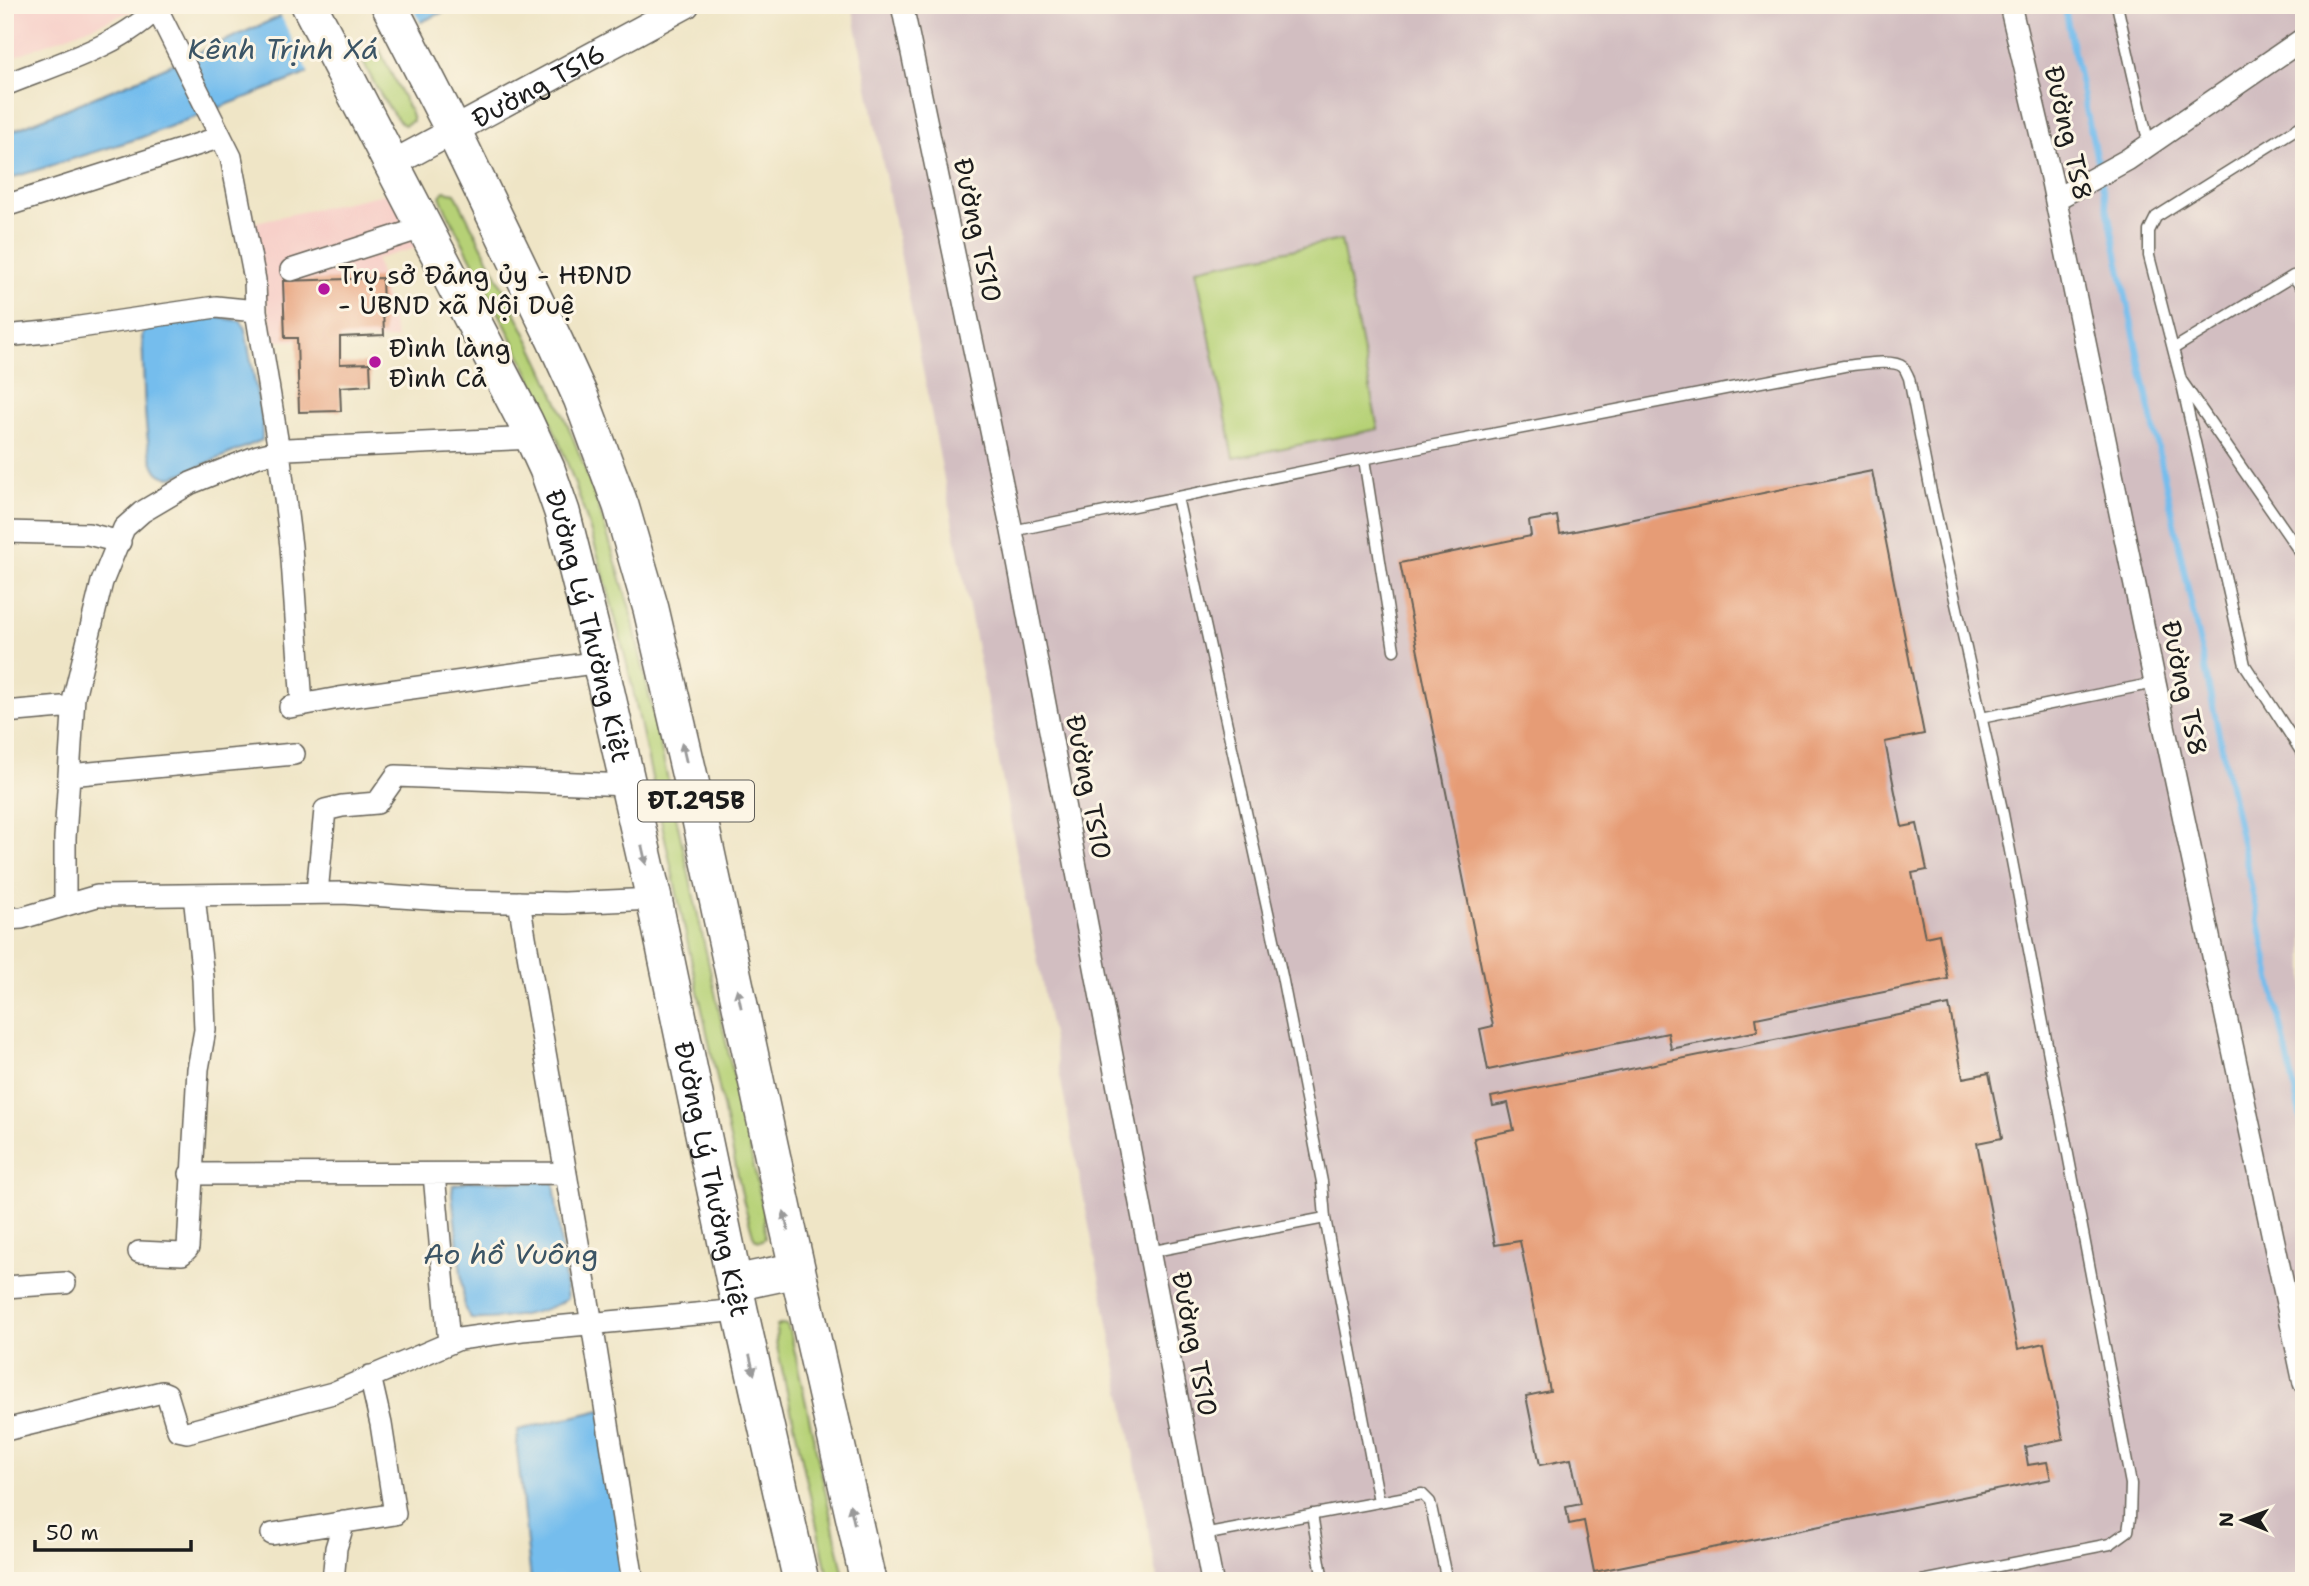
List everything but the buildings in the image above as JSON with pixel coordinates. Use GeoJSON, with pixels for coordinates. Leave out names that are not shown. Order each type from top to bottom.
{"type":"FeatureCollection","features":[{"type":"Feature","properties":{"kind":"main road","name":"Đường Lý Thường Kiệt"},"geometry":{"type":"LineString","coordinates":[[309,5],[534,438],[562,512],[600,662],[654,899],[737,1297],[801,1581]]}},
{"type":"Feature","properties":{"kind":"main road","name":"ĐT.295B"},"geometry":{"type":"LineString","coordinates":[[389,5],[555,341],[594,432],[621,506],[651,610],[700,820],[867,1581]]}},
{"type":"Feature","properties":{"kind":"main road"},"geometry":{"type":"LineString","coordinates":[[737,1297],[797,1269]]}},
{"type":"Feature","properties":{"kind":"street","name":"Đường TS16"},"geometry":{"type":"LineString","coordinates":[[392,164],[686,5]]}},
{"type":"Feature","properties":{"kind":"street","name":"Đường TS10"},"geometry":{"type":"LineString","coordinates":[[902,5],[1012,531],[1212,1581]]}},
{"type":"Feature","properties":{"kind":"street","name":"Đường TS8"},"geometry":{"type":"LineString","coordinates":[[2010,5],[2056,199],[2155,683],[2304,1383]]}},
{"type":"Feature","properties":{"kind":"street"},"geometry":{"type":"LineString","coordinates":[[5,85],[117,38],[157,7],[231,157],[255,280],[256,311],[279,451],[291,546],[296,706],[600,662]]}},
{"type":"Feature","properties":{"kind":"street"},"geometry":{"type":"LineString","coordinates":[[2056,199],[2127,160],[2303,42]]}},
{"type":"Feature","properties":{"kind":"street"},"geometry":{"type":"LineString","coordinates":[[5,206],[220,134]]}},
{"type":"Feature","properties":{"kind":"street"},"geometry":{"type":"LineString","coordinates":[[290,270],[425,227]]}},
{"type":"Feature","properties":{"kind":"street"},"geometry":{"type":"LineString","coordinates":[[5,336],[216,307],[256,311]]}},
{"type":"Feature","properties":{"kind":"street"},"geometry":{"type":"LineString","coordinates":[[65,904],[65,838],[73,706],[102,582],[124,528],[142,512],[191,483],[258,456],[279,451],[321,446],[498,442],[534,438]]}},
{"type":"Feature","properties":{"kind":"street"},"geometry":{"type":"LineString","coordinates":[[5,532],[88,534],[120,542]]}},
{"type":"Feature","properties":{"kind":"street"},"geometry":{"type":"LineString","coordinates":[[5,712],[73,706]]}},
{"type":"Feature","properties":{"kind":"street"},"geometry":{"type":"LineString","coordinates":[[69,775],[294,754]]}},
{"type":"Feature","properties":{"kind":"street"},"geometry":{"type":"LineString","coordinates":[[317,893],[325,810],[377,803],[396,776],[628,785]]}},
{"type":"Feature","properties":{"kind":"street"},"geometry":{"type":"LineString","coordinates":[[5,919],[22,918],[97,896],[317,893],[519,902],[654,899]]}},
{"type":"Feature","properties":{"kind":"street"},"geometry":{"type":"LineString","coordinates":[[139,1252],[182,1254],[188,1248],[190,1174],[198,1069],[205,1030],[203,978],[194,895]]}},
{"type":"Feature","properties":{"kind":"street"},"geometry":{"type":"LineString","coordinates":[[519,902],[634,1581]]}},
{"type":"Feature","properties":{"kind":"street"},"geometry":{"type":"LineString","coordinates":[[190,1174],[566,1173]]}},
{"type":"Feature","properties":{"kind":"street"},"geometry":{"type":"LineString","coordinates":[[434,1174],[449,1343]]}},
{"type":"Feature","properties":{"kind":"street"},"geometry":{"type":"LineString","coordinates":[[5,1287],[65,1283]]}},
{"type":"Feature","properties":{"kind":"street"},"geometry":{"type":"LineString","coordinates":[[5,1430],[164,1392],[167,1394],[178,1430],[187,1432],[333,1393],[459,1339],[523,1329],[592,1324],[737,1297]]}},
{"type":"Feature","properties":{"kind":"street"},"geometry":{"type":"LineString","coordinates":[[272,1534],[395,1514],[381,1424],[370,1377]]}},
{"type":"Feature","properties":{"kind":"street"},"geometry":{"type":"LineString","coordinates":[[333,1581],[336,1548],[344,1522]]}},
{"type":"Feature","properties":{"kind":"lane"},"geometry":{"type":"LineString","coordinates":[[2117,5],[2149,145]]}},
{"type":"Feature","properties":{"kind":"lane"},"geometry":{"type":"LineString","coordinates":[[2304,124],[2156,217],[2149,230],[2149,256],[2181,380],[2245,665],[2304,756]]}},
{"type":"Feature","properties":{"kind":"lane"},"geometry":{"type":"LineString","coordinates":[[2173,349],[2304,269]]}},
{"type":"Feature","properties":{"kind":"lane"},"geometry":{"type":"LineString","coordinates":[[2294,276],[2304,291]]}},
{"type":"Feature","properties":{"kind":"lane"},"geometry":{"type":"LineString","coordinates":[[1012,531],[1364,459],[1844,366],[1894,363],[1903,367],[1909,378],[1931,492],[2003,814],[2130,1484],[2128,1531],[2110,1544],[1922,1581]]}},
{"type":"Feature","properties":{"kind":"lane"},"geometry":{"type":"LineString","coordinates":[[2181,380],[2303,556]]}},
{"type":"Feature","properties":{"kind":"lane"},"geometry":{"type":"LineString","coordinates":[[1364,459],[1394,650]]}},
{"type":"Feature","properties":{"kind":"lane"},"geometry":{"type":"LineString","coordinates":[[1177,497],[1282,976],[1379,1501]]}},
{"type":"Feature","properties":{"kind":"lane"},"geometry":{"type":"LineString","coordinates":[[1981,718],[2155,683]]}},
{"type":"Feature","properties":{"kind":"lane"},"geometry":{"type":"LineString","coordinates":[[1149,1252],[1325,1219]]}},
{"type":"Feature","properties":{"kind":"lane"},"geometry":{"type":"LineString","coordinates":[[1203,1535],[1422,1494],[1430,1502],[1447,1581]]}},
{"type":"Feature","properties":{"kind":"lane"},"geometry":{"type":"LineString","coordinates":[[1312,1514],[1323,1581]]}},
{"type":"Feature","properties":{"kind":"shaded area"},"geometry":{"type":"Polygon","coordinates":[[[5,5],[148,5],[5,60],[5,5]]]}},
{"type":"Feature","properties":{"kind":"shaded area"},"geometry":{"type":"Polygon","coordinates":[[[852,5],[2304,5],[2304,1581],[1158,1581],[852,5]]]}},
{"type":"Feature","properties":{"kind":"shaded area","name":"Trụ sở Đảng ủy - HĐND - UBND xã Nội Duệ"},"geometry":{"type":"Polygon","coordinates":[[[393,192],[427,245],[376,259],[397,339],[274,341],[251,223],[393,192]]]}},
{"type":"Feature","properties":{"kind":"green space"},"geometry":{"type":"Polygon","coordinates":[[[336,5],[357,5],[413,121],[404,125],[386,104],[336,5]]]}},
{"type":"Feature","properties":{"kind":"green space"},"geometry":{"type":"Polygon","coordinates":[[[444,191],[455,193],[562,411],[590,484],[630,609],[764,1213],[765,1238],[760,1241],[753,1235],[743,1199],[631,681],[594,544],[546,411],[510,333],[444,206],[440,196],[444,191]]]}},
{"type":"Feature","properties":{"kind":"green space"},"geometry":{"type":"Polygon","coordinates":[[[1341,240],[1378,429],[1234,458],[1196,269],[1341,240]]]}},
{"type":"Feature","properties":{"kind":"green space"},"geometry":{"type":"Polygon","coordinates":[[[787,1325],[791,1335],[845,1581],[829,1581],[776,1342],[777,1326],[787,1325]]]}},
{"type":"Feature","properties":{"kind":"water","name":"Kênh Trịnh Xá"},"geometry":{"type":"Polygon","coordinates":[[[306,5],[459,5],[294,79],[140,138],[5,180],[5,134],[134,81],[306,5]]]}},
{"type":"Feature","properties":{"kind":"water"},"geometry":{"type":"Polygon","coordinates":[[[210,316],[241,321],[245,329],[262,420],[262,440],[181,474],[165,476],[159,473],[153,464],[149,449],[142,335],[154,323],[163,320],[210,316]]]}},
{"type":"Feature","properties":{"kind":"water","name":"Ao hồ Vuông"},"geometry":{"type":"Polygon","coordinates":[[[469,1181],[554,1182],[567,1299],[546,1309],[521,1315],[471,1319],[465,1309],[452,1194],[453,1185],[469,1181]]]}},
{"type":"Feature","properties":{"kind":"water"},"geometry":{"type":"Polygon","coordinates":[[[601,1410],[634,1581],[531,1581],[517,1449],[518,1430],[601,1410]]]}},
{"type":"Feature","properties":{"kind":"pier"},"geometry":{"type":"Polygon","coordinates":[[[296,5],[412,5],[422,26],[310,76],[279,12],[296,5]]]}},
{"type":"Feature","properties":{"kind":"waterway"},"geometry":{"type":"LineString","coordinates":[[2064,5],[2304,1134]]}},
{"type":"Feature","properties":{"kind":"place","name":"Trụ sở Đảng ủy - HĐND - UBND xã Nội Duệ"},"geometry":{"type":"Point","coordinates":[324,289]}},
{"type":"Feature","properties":{"kind":"place","name":"Đình làng Đình Cả"},"geometry":{"type":"Point","coordinates":[375,362]}}]}
